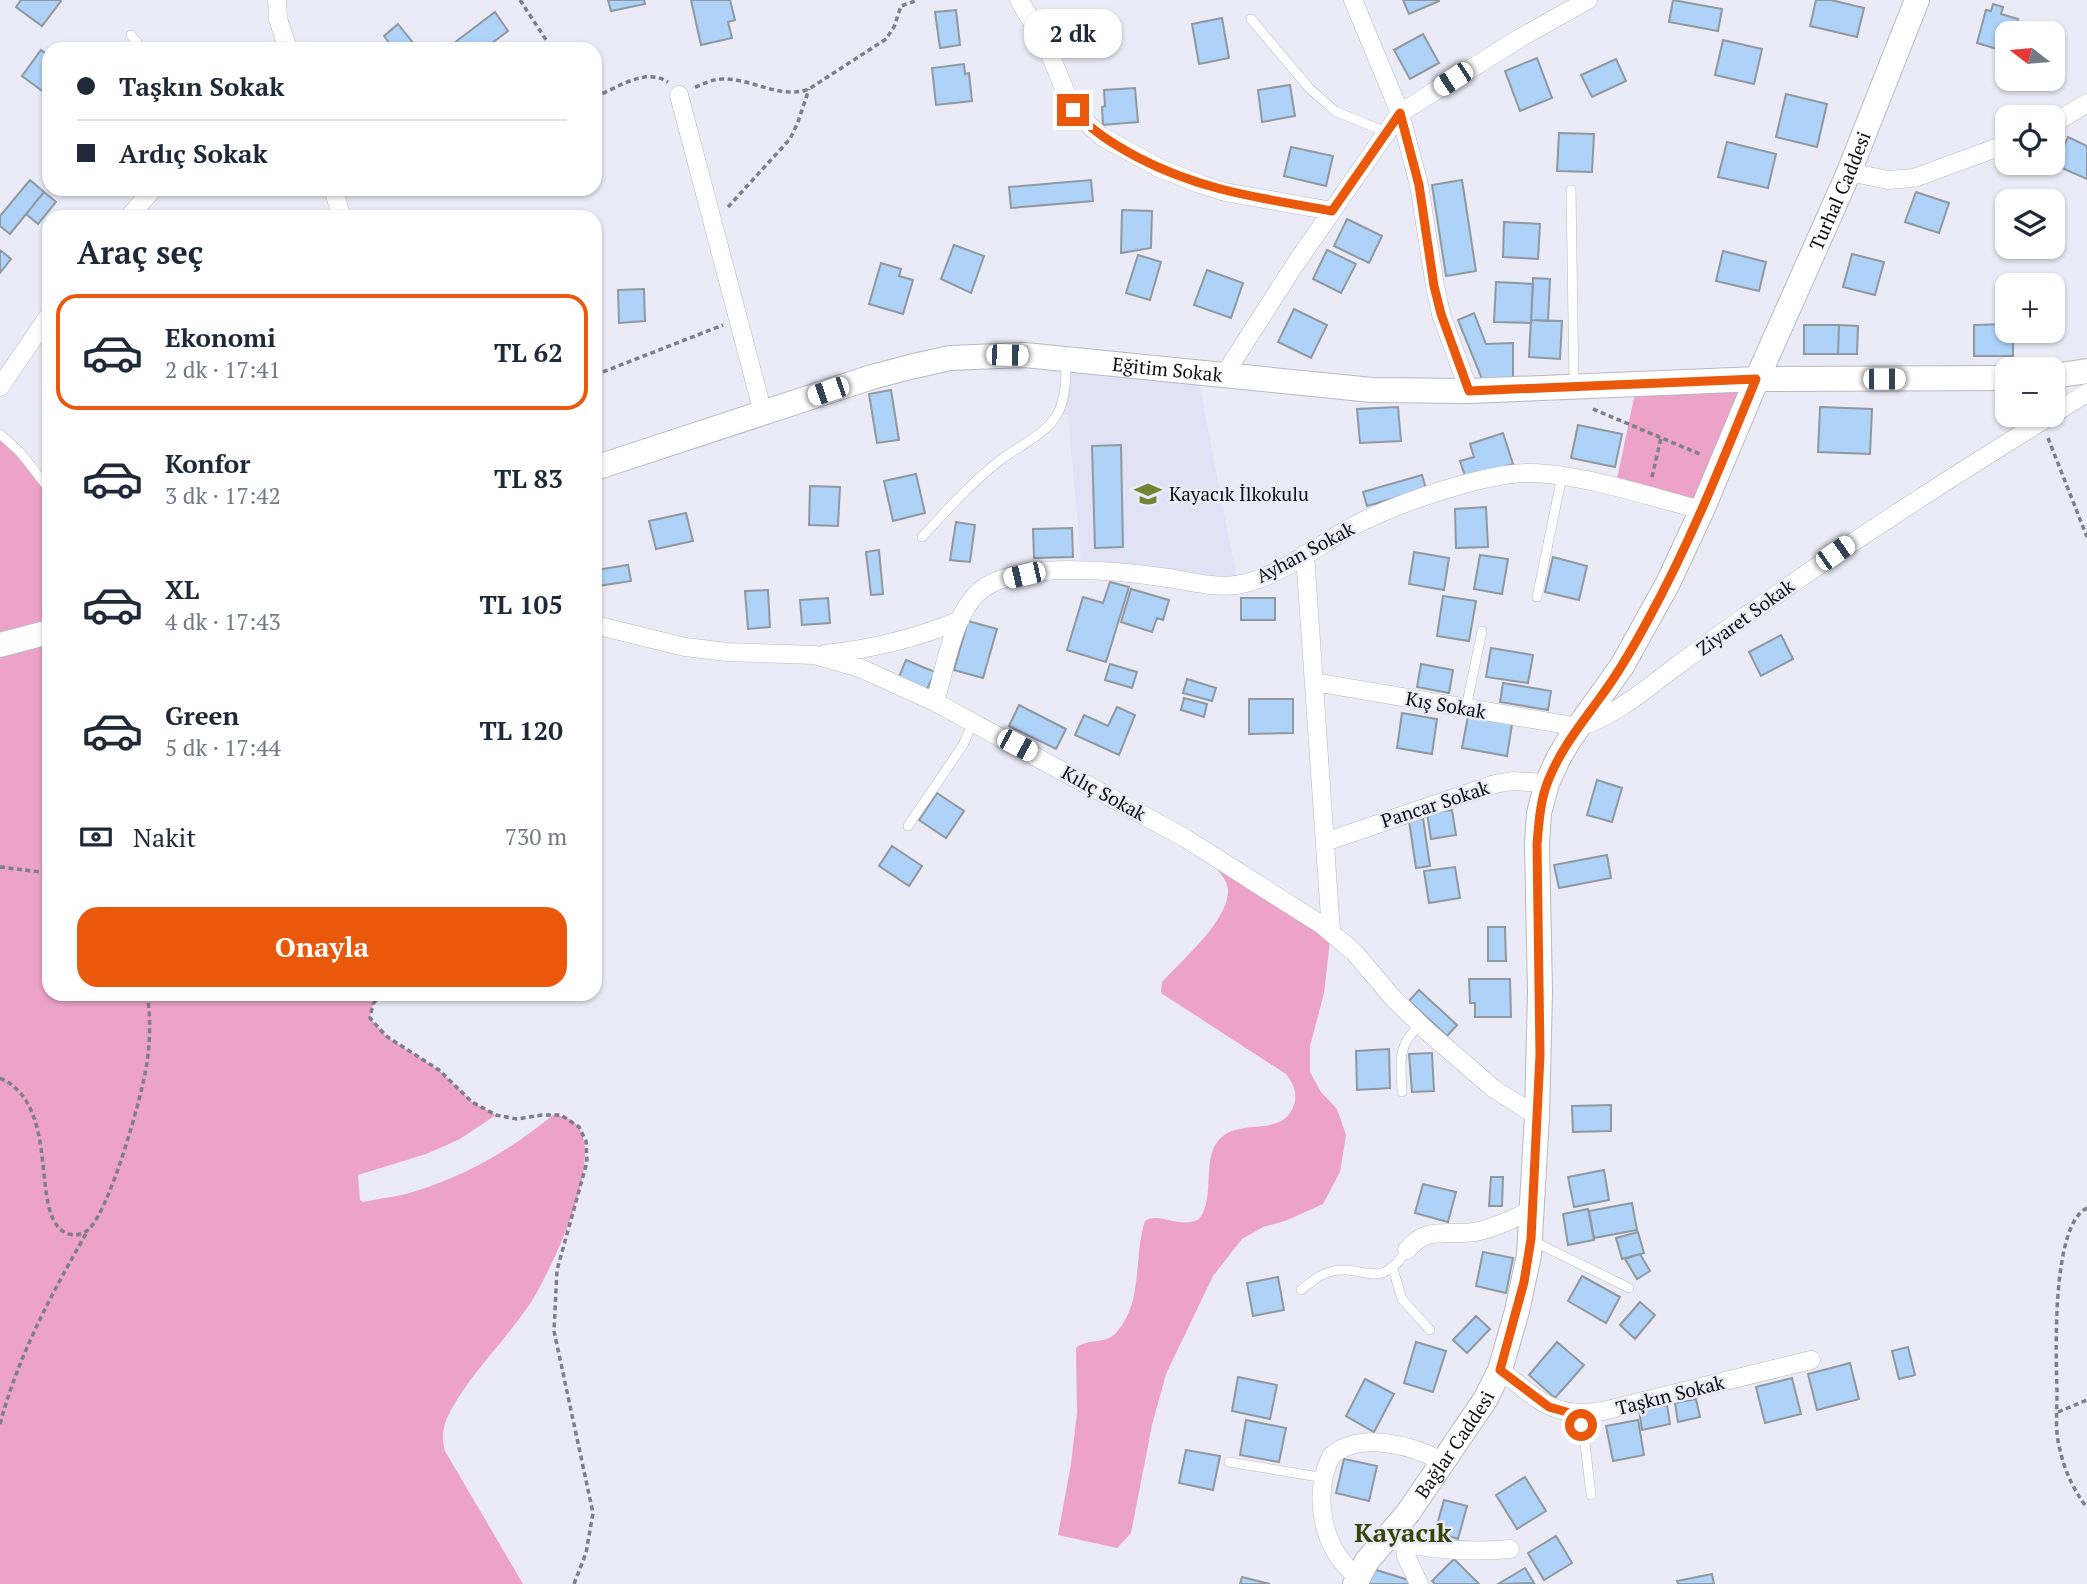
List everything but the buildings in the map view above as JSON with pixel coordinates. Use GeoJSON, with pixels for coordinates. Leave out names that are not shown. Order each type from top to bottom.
{"type":"FeatureCollection","features":[{"type":"Feature","properties":{"kind":"street"},"geometry":{"type":"LineString","coordinates":[[277,0],[283,42]]}},
{"type":"Feature","properties":{"kind":"street"},"geometry":{"type":"LineString","coordinates":[[1019,0],[1047,47],[1073,110],[1101,136],[1159,168],[1203,186],[1332,211]]}},
{"type":"Feature","properties":{"kind":"street"},"geometry":{"type":"LineString","coordinates":[[1353,0],[1400,113],[1419,185],[1434,286],[1441,314],[1469,391]]}},
{"type":"Feature","properties":{"kind":"street"},"geometry":{"type":"LineString","coordinates":[[1224,375],[1400,113],[1520,38],[1588,0]]}},
{"type":"Feature","properties":{"kind":"street","name":"Turhal Caddesi"},"geometry":{"type":"LineString","coordinates":[[1756,379],[1849,172],[1917,0]]}},
{"type":"Feature","properties":{"kind":"street"},"geometry":{"type":"LineString","coordinates":[[679,95],[763,413]]}},
{"type":"Feature","properties":{"kind":"street"},"geometry":{"type":"LineString","coordinates":[[2065,117],[2087,103]]}},
{"type":"Feature","properties":{"kind":"street"},"geometry":{"type":"LineString","coordinates":[[1849,172],[1888,180],[1914,178],[1995,148]]}},
{"type":"Feature","properties":{"kind":"street"},"geometry":{"type":"LineString","coordinates":[[135,210],[147,196]]}},
{"type":"Feature","properties":{"kind":"street"},"geometry":{"type":"LineString","coordinates":[[0,387],[42,325]]}},
{"type":"Feature","properties":{"kind":"street","name":"Eğitim Sokak"},"geometry":{"type":"LineString","coordinates":[[602,466],[872,377],[950,358],[989,355],[1066,359],[1372,390],[1469,391],[1756,379],[1995,378]]}},
{"type":"Feature","properties":{"kind":"street"},"geometry":{"type":"LineString","coordinates":[[2065,374],[2087,371]]}},
{"type":"Feature","properties":{"kind":"street","name":"Bağlar Caddesi"},"geometry":{"type":"LineString","coordinates":[[1356,1581],[1367,1561],[1396,1541],[1408,1513],[1485,1400],[1500,1370],[1522,1291],[1531,1239],[1537,1116],[1540,992],[1537,844],[1539,813],[1547,783],[1558,759],[1622,666],[1647,622],[1702,510],[1756,379]]}},
{"type":"Feature","properties":{"kind":"street","name":"Ziyaret Sokak"},"geometry":{"type":"LineString","coordinates":[[2065,407],[2087,393]]}},
{"type":"Feature","properties":{"kind":"street","name":"Ziyaret Sokak"},"geometry":{"type":"LineString","coordinates":[[1579,727],[1607,716],[1636,698],[1854,540],[2033,427]]}},
{"type":"Feature","properties":{"kind":"street","name":"Ayhan Sokak"},"geometry":{"type":"LineString","coordinates":[[935,702],[960,620],[967,606],[985,587],[998,581],[1048,572],[1122,572],[1218,586],[1238,585],[1273,573],[1383,512],[1454,489],[1514,474],[1562,476],[1702,510]]}},
{"type":"Feature","properties":{"kind":"street"},"geometry":{"type":"LineString","coordinates":[[1305,554],[1331,932]]}},
{"type":"Feature","properties":{"kind":"street"},"geometry":{"type":"LineString","coordinates":[[815,655],[909,639],[960,620]]}},
{"type":"Feature","properties":{"kind":"street","name":"Kılıç Sokak"},"geometry":{"type":"LineString","coordinates":[[602,627],[673,644],[716,651],[774,656],[815,655],[860,668],[935,702],[1185,838],[1276,894],[1331,932],[1354,952],[1393,998],[1494,1089],[1537,1116]]}},
{"type":"Feature","properties":{"kind":"street"},"geometry":{"type":"LineString","coordinates":[[0,645],[42,634]]}},
{"type":"Feature","properties":{"kind":"street","name":"Kış Sokak"},"geometry":{"type":"LineString","coordinates":[[1314,682],[1579,727]]}},
{"type":"Feature","properties":{"kind":"street","name":"Pancar Sokak"},"geometry":{"type":"LineString","coordinates":[[1325,842],[1495,784],[1512,781],[1547,783]]}},
{"type":"Feature","properties":{"kind":"street"},"geometry":{"type":"LineString","coordinates":[[1407,1250],[1424,1236],[1447,1231],[1472,1233],[1532,1210]]}},
{"type":"Feature","properties":{"kind":"street","name":"Taşkın Sokak"},"geometry":{"type":"LineString","coordinates":[[1500,1370],[1549,1407],[1574,1414],[1603,1411],[1811,1360]]}},
{"type":"Feature","properties":{"kind":"street"},"geometry":{"type":"LineString","coordinates":[[1356,1581],[1337,1555],[1327,1535],[1322,1513],[1325,1478],[1331,1456],[1345,1447],[1380,1443],[1405,1446],[1443,1462]]}},
{"type":"Feature","properties":{"kind":"street"},"geometry":{"type":"LineString","coordinates":[[1396,1541],[1460,1551],[1510,1549]]}},
{"type":"Feature","properties":{"kind":"street"},"geometry":{"type":"LineString","coordinates":[[1396,1541],[1419,1584]]}},
{"type":"Feature","properties":{"kind":"lane"},"geometry":{"type":"LineString","coordinates":[[1251,19],[1288,65],[1335,111],[1387,132]]}},
{"type":"Feature","properties":{"kind":"lane"},"geometry":{"type":"LineString","coordinates":[[131,36],[136,42]]}},
{"type":"Feature","properties":{"kind":"lane"},"geometry":{"type":"LineString","coordinates":[[1571,190],[1582,386]]}},
{"type":"Feature","properties":{"kind":"lane"},"geometry":{"type":"LineString","coordinates":[[922,537],[957,499],[998,461],[1049,425],[1058,413],[1064,396],[1066,359]]}},
{"type":"Feature","properties":{"kind":"lane"},"geometry":{"type":"LineString","coordinates":[[0,434],[20,452],[42,480]]}},
{"type":"Feature","properties":{"kind":"lane"},"geometry":{"type":"LineString","coordinates":[[1537,597],[1562,476]]}},
{"type":"Feature","properties":{"kind":"lane"},"geometry":{"type":"LineString","coordinates":[[1466,708],[1482,631]]}},
{"type":"Feature","properties":{"kind":"lane"},"geometry":{"type":"LineString","coordinates":[[908,826],[962,745],[973,722]]}},
{"type":"Feature","properties":{"kind":"lane"},"geometry":{"type":"LineString","coordinates":[[1402,1092],[1402,1048],[1410,1033],[1421,1025]]}},
{"type":"Feature","properties":{"kind":"lane"},"geometry":{"type":"LineString","coordinates":[[1531,1239],[1629,1288]]}},
{"type":"Feature","properties":{"kind":"lane"},"geometry":{"type":"LineString","coordinates":[[1301,1290],[1315,1278],[1329,1272],[1340,1270],[1366,1275],[1392,1269],[1407,1250]]}},
{"type":"Feature","properties":{"kind":"lane"},"geometry":{"type":"LineString","coordinates":[[1392,1269],[1402,1299],[1430,1329]]}},
{"type":"Feature","properties":{"kind":"lane"},"geometry":{"type":"LineString","coordinates":[[1574,1414],[1584,1435],[1591,1494]]}},
{"type":"Feature","properties":{"kind":"lane"},"geometry":{"type":"LineString","coordinates":[[1229,1462],[1325,1478]]}},
{"type":"Feature","properties":{"kind":"path"},"geometry":{"type":"LineString","coordinates":[[520,0],[547,42]]}},
{"type":"Feature","properties":{"kind":"path"},"geometry":{"type":"LineString","coordinates":[[602,94],[642,76],[652,75],[671,84],[679,95],[720,79],[789,93],[809,89],[886,39],[894,27],[901,6],[918,0]]}},
{"type":"Feature","properties":{"kind":"path"},"geometry":{"type":"LineString","coordinates":[[715,230],[731,202],[790,139],[809,89]]}},
{"type":"Feature","properties":{"kind":"path"},"geometry":{"type":"LineString","coordinates":[[602,372],[738,319]]}},
{"type":"Feature","properties":{"kind":"path"},"geometry":{"type":"LineString","coordinates":[[1582,386],[1588,407],[1722,463]]}},
{"type":"Feature","properties":{"kind":"path"},"geometry":{"type":"LineString","coordinates":[[2043,427],[2087,537]]}},
{"type":"Feature","properties":{"kind":"path"},"geometry":{"type":"LineString","coordinates":[[1648,496],[1661,438]]}},
{"type":"Feature","properties":{"kind":"path"},"geometry":{"type":"LineString","coordinates":[[0,867],[42,872]]}},
{"type":"Feature","properties":{"kind":"path"},"geometry":{"type":"LineString","coordinates":[[0,1424],[8,1394],[31,1339],[57,1284],[106,1198],[138,1105],[147,1065],[150,1031],[148,1001]]}},
{"type":"Feature","properties":{"kind":"path"},"geometry":{"type":"LineString","coordinates":[[375,1001],[370,1018],[386,1036],[439,1070],[472,1102],[496,1115],[517,1119],[561,1115],[579,1127],[586,1141],[587,1162],[556,1270],[554,1331],[593,1513],[586,1553],[573,1584]]}},
{"type":"Feature","properties":{"kind":"path"},"geometry":{"type":"LineString","coordinates":[[0,1078],[14,1084],[26,1099],[37,1124],[43,1150],[47,1202],[53,1221],[69,1234],[77,1235],[88,1230]]}},
{"type":"Feature","properties":{"kind":"path"},"geometry":{"type":"LineString","coordinates":[[2087,1208],[2082,1210],[2068,1232],[2062,1259],[2056,1326],[2058,1442],[2067,1479],[2087,1508]]}},
{"type":"Feature","properties":{"kind":"path"},"geometry":{"type":"LineString","coordinates":[[2057,1412],[2087,1400]]}},
{"type":"Feature","properties":{"kind":"shaded area","name":"Kayacık İlkokulu"},"geometry":{"type":"Polygon","coordinates":[[[1066,359],[1197,372],[1238,585],[1082,571],[1068,416],[1058,413],[1066,359]]]}},
{"type":"Feature","properties":{"kind":"shaded area"},"geometry":{"type":"Polygon","coordinates":[[[1757,379],[1702,510],[1615,488],[1637,384],[1757,379]]]}},
{"type":"Feature","properties":{"kind":"shaded area"},"geometry":{"type":"Polygon","coordinates":[[[0,434],[42,481],[42,1001],[375,1001],[370,1018],[386,1036],[439,1070],[472,1102],[496,1115],[458,1140],[426,1154],[358,1175],[360,1200],[363,1202],[410,1193],[471,1169],[505,1150],[553,1115],[574,1122],[584,1141],[584,1166],[578,1196],[567,1228],[533,1299],[460,1396],[448,1415],[444,1430],[445,1451],[523,1584],[0,1584],[0,434]]]}},
{"type":"Feature","properties":{"kind":"shaded area"},"geometry":{"type":"Polygon","coordinates":[[[1208,859],[1331,932],[1324,993],[1310,1046],[1310,1072],[1321,1092],[1337,1109],[1346,1135],[1340,1172],[1323,1204],[1285,1221],[1263,1227],[1242,1239],[1213,1276],[1166,1374],[1152,1425],[1131,1533],[1117,1548],[1058,1535],[1077,1413],[1076,1348],[1085,1343],[1112,1337],[1125,1321],[1134,1294],[1145,1221],[1157,1218],[1184,1223],[1199,1219],[1207,1199],[1210,1165],[1216,1144],[1232,1131],[1281,1121],[1289,1115],[1295,1101],[1294,1088],[1286,1074],[1161,993],[1162,982],[1213,927],[1226,902],[1226,882],[1208,859]]]}},
{"type":"Feature","properties":{"kind":"place","name":"Kayacık İlkokulu"},"geometry":{"type":"Point","coordinates":[1148,494]}},
{"type":"Feature","properties":{"kind":"district","name":"Kayacık"},"geometry":{"type":"Point","coordinates":[1403,1533]}},
{"type":"Feature","properties":{"kind":"route"},"geometry":{"type":"LineString","coordinates":[[1073,110],[1101,136],[1184,179],[1225,192],[1332,211],[1400,113],[1419,185],[1434,286],[1453,350],[1469,391],[1756,379],[1702,510],[1668,583],[1622,666],[1558,759],[1547,783],[1539,813],[1537,844],[1540,1055],[1531,1239],[1524,1282],[1500,1370],[1549,1407],[1574,1414],[1581,1425]]}}]}
